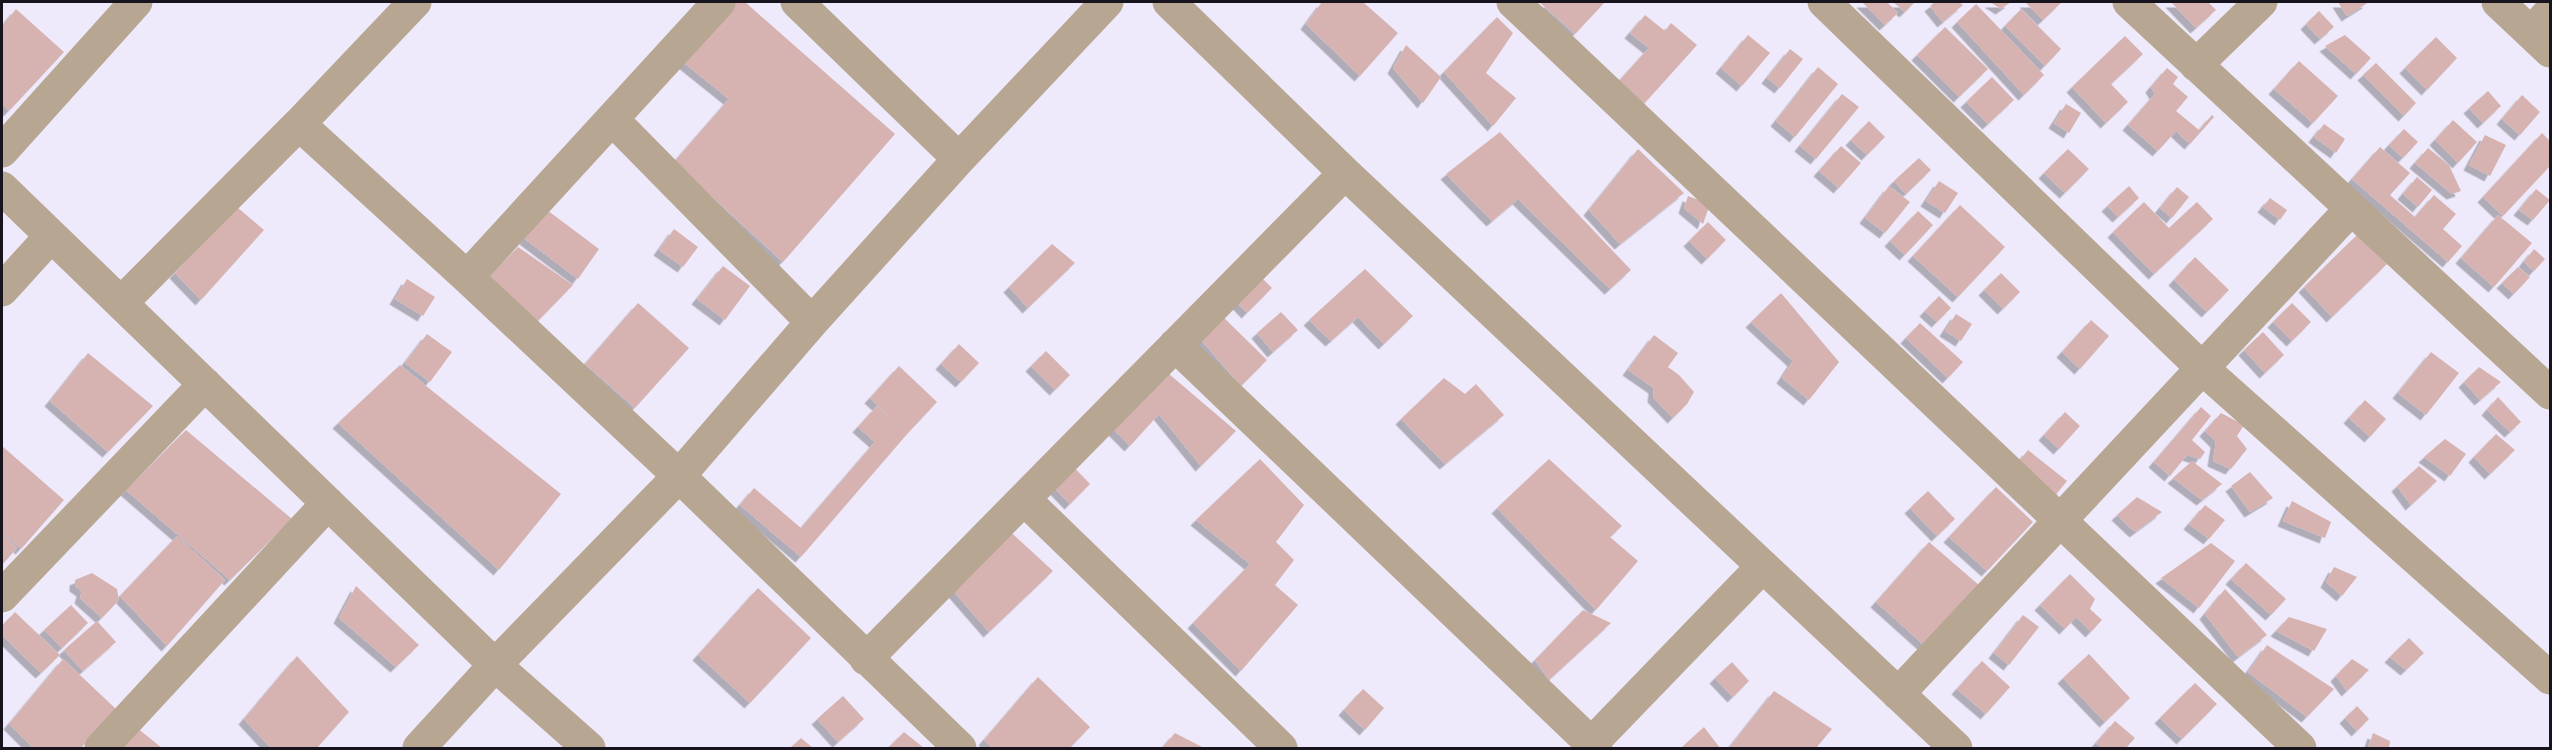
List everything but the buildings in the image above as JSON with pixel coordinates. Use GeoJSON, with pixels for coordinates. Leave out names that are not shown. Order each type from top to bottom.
{"type":"FeatureCollection","features":[{"type":"Feature","properties":{"kind":"street"},"geometry":{"type":"LineString","coordinates":[[2,151],[136,2]]}},
{"type":"Feature","properties":{"kind":"street"},"geometry":{"type":"LineString","coordinates":[[121,303],[299,124],[415,2]]}},
{"type":"Feature","properties":{"kind":"street"},"geometry":{"type":"LineString","coordinates":[[468,277],[718,2]]}},
{"type":"Feature","properties":{"kind":"street"},"geometry":{"type":"LineString","coordinates":[[798,2],[959,159]]}},
{"type":"Feature","properties":{"kind":"street"},"geometry":{"type":"LineString","coordinates":[[419,748],[495,665],[679,476],[812,322],[959,159],[1107,2]]}},
{"type":"Feature","properties":{"kind":"street"},"geometry":{"type":"LineString","coordinates":[[1169,2],[1345,173],[1956,748]]}},
{"type":"Feature","properties":{"kind":"street"},"geometry":{"type":"LineString","coordinates":[[1513,2],[2300,748]]}},
{"type":"Feature","properties":{"kind":"street"},"geometry":{"type":"LineString","coordinates":[[1824,2],[2202,368],[2550,678]]}},
{"type":"Feature","properties":{"kind":"street"},"geometry":{"type":"LineString","coordinates":[[2129,2],[2550,393]]}},
{"type":"Feature","properties":{"kind":"street"},"geometry":{"type":"LineString","coordinates":[[2196,65],[2261,2]]}},
{"type":"Feature","properties":{"kind":"street"},"geometry":{"type":"LineString","coordinates":[[2498,2],[2544,32]]}},
{"type":"Feature","properties":{"kind":"street"},"geometry":{"type":"LineString","coordinates":[[612,119],[812,322]]}},
{"type":"Feature","properties":{"kind":"street"},"geometry":{"type":"LineString","coordinates":[[299,124],[468,277],[679,476],[960,748]]}},
{"type":"Feature","properties":{"kind":"street"},"geometry":{"type":"LineString","coordinates":[[866,659],[1345,173]]}},
{"type":"Feature","properties":{"kind":"street"},"geometry":{"type":"LineString","coordinates":[[2,188],[495,665],[589,748]]}},
{"type":"Feature","properties":{"kind":"street"},"geometry":{"type":"LineString","coordinates":[[1898,694],[2351,209]]}},
{"type":"Feature","properties":{"kind":"street"},"geometry":{"type":"LineString","coordinates":[[2,290],[51,236]]}},
{"type":"Feature","properties":{"kind":"street"},"geometry":{"type":"LineString","coordinates":[[1175,345],[1593,746],[1763,566]]}},
{"type":"Feature","properties":{"kind":"street"},"geometry":{"type":"LineString","coordinates":[[2,596],[205,384]]}},
{"type":"Feature","properties":{"kind":"street"},"geometry":{"type":"LineString","coordinates":[[1024,499],[1281,748]]}},
{"type":"Feature","properties":{"kind":"street"},"geometry":{"type":"LineString","coordinates":[[100,748],[328,503]]}}]}
